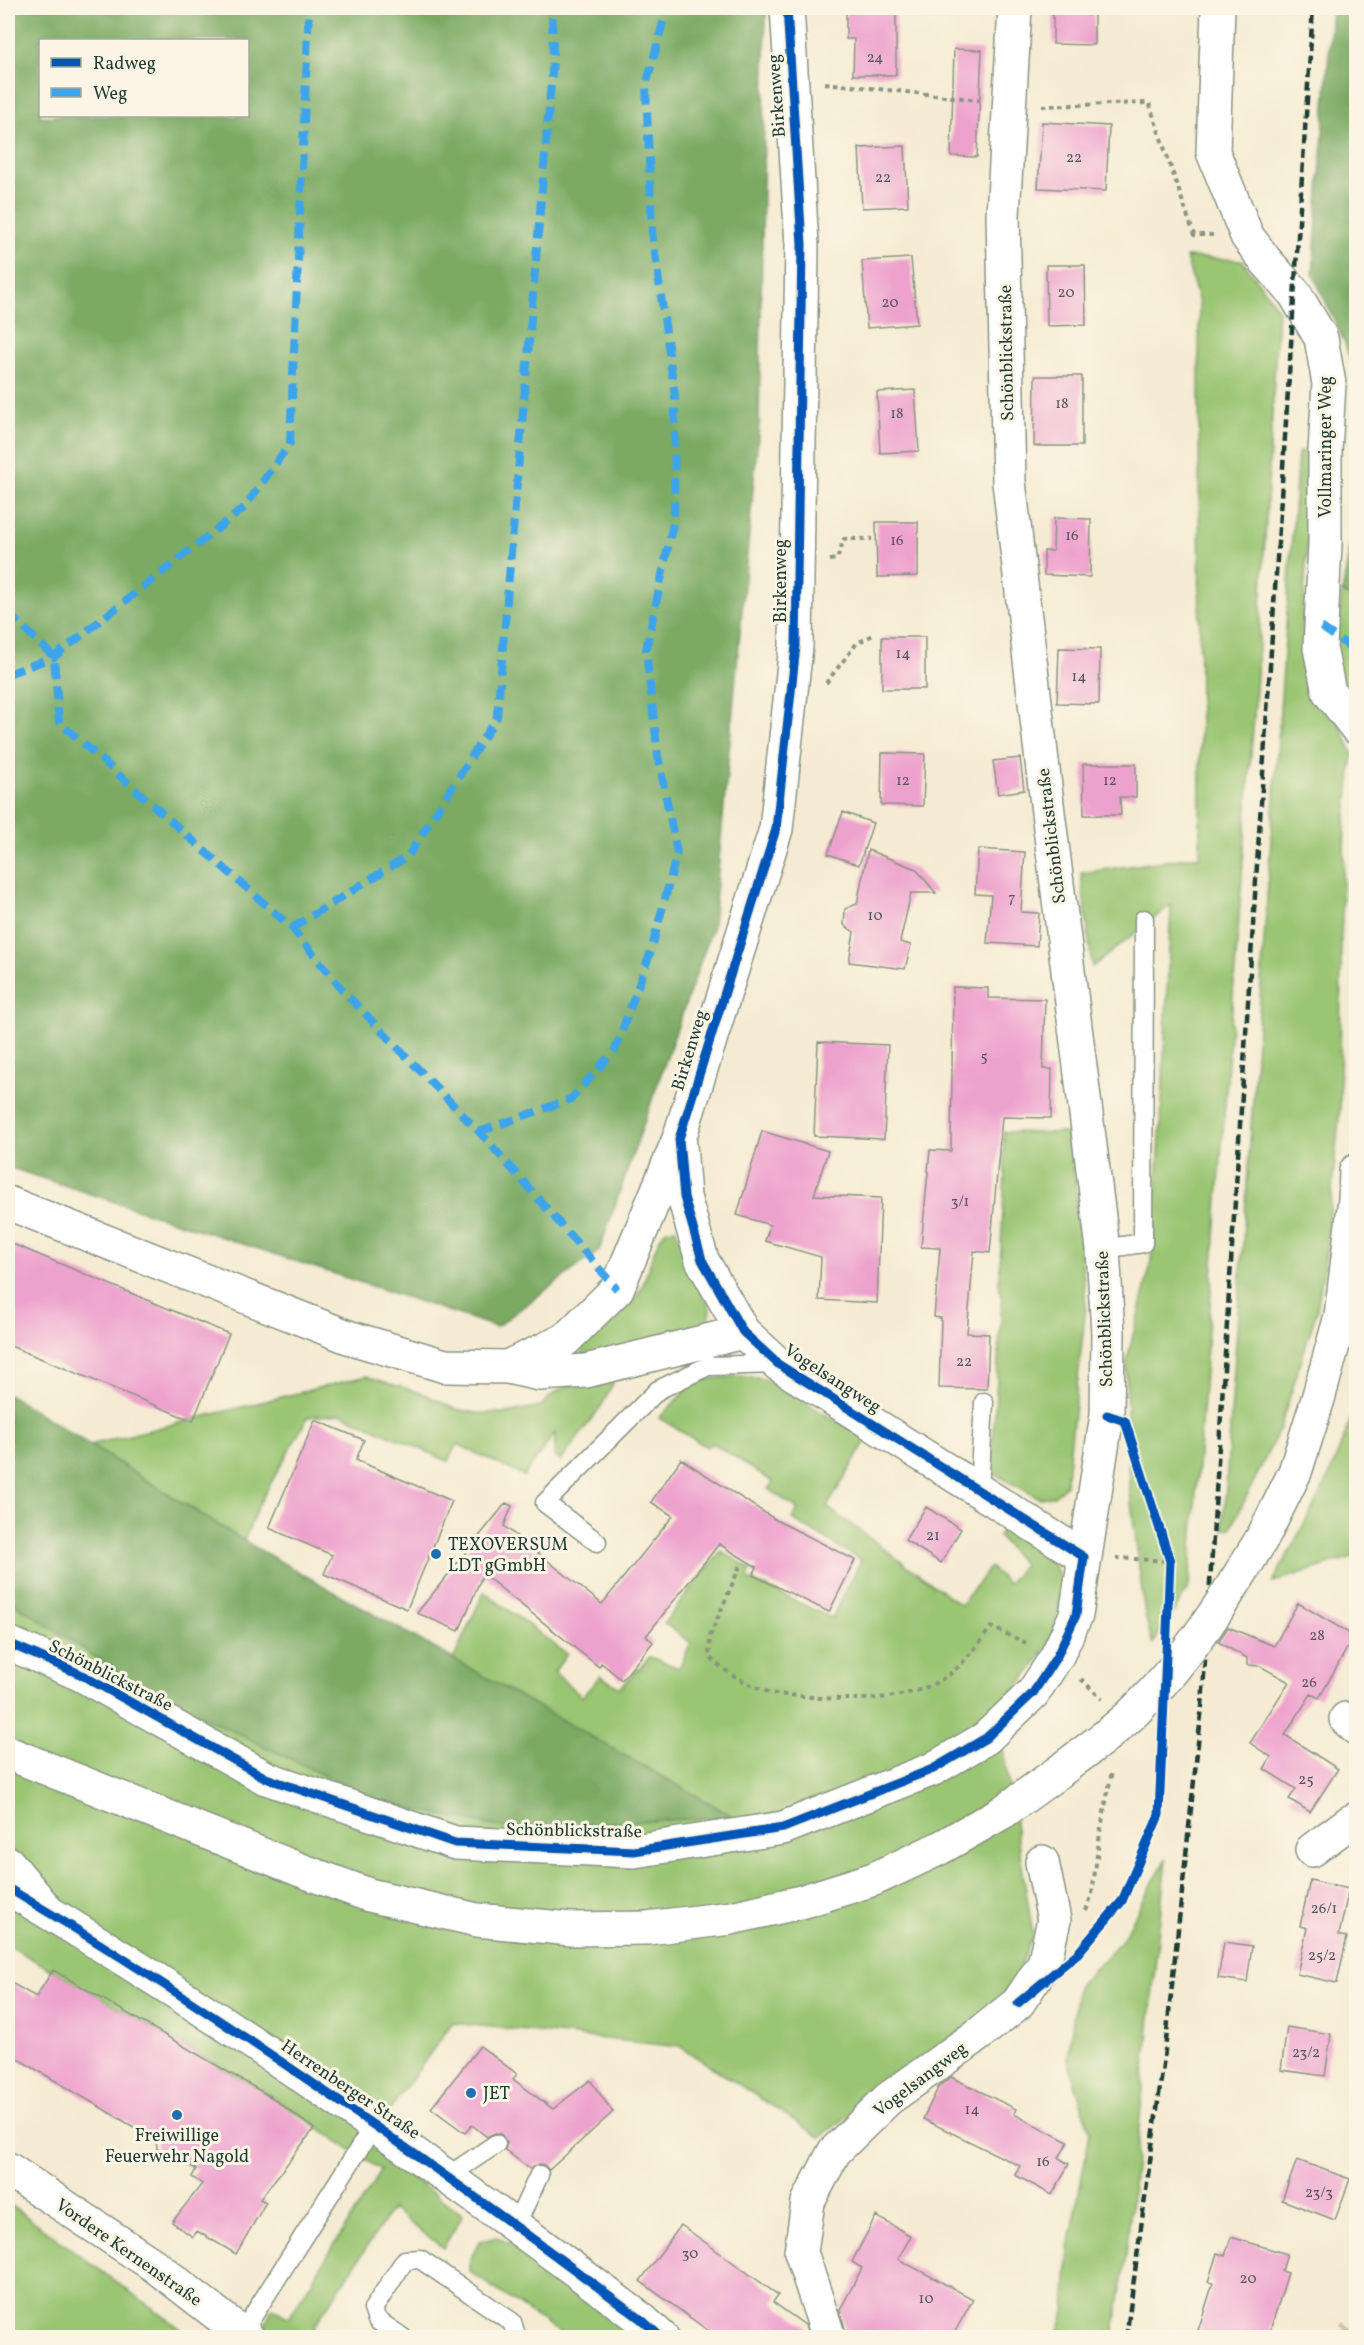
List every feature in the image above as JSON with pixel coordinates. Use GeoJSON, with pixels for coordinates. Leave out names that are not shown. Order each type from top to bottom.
{"type":"FeatureCollection","features":[{"type":"Feature","properties":{"kind":"street","name":"Birkenweg"},"geometry":{"type":"LineString","coordinates":[[507,1367],[565,1340],[617,1289],[679,1139],[776,829],[796,646],[802,244],[787,8]]}},
{"type":"Feature","properties":{"kind":"street","name":"Schönblickstraße"},"geometry":{"type":"LineString","coordinates":[[8,1643],[80,1674],[266,1778],[456,1843],[634,1851],[783,1828],[933,1769],[986,1738],[1033,1693],[1057,1656],[1076,1615],[1107,1414],[1108,1333],[1102,1249],[1010,482],[1003,215],[1015,8]]}},
{"type":"Feature","properties":{"kind":"street","name":"Vollmaringer Weg"},"geometry":{"type":"LineString","coordinates":[[1218,8],[1213,152],[1248,236],[1265,260],[1295,294],[1321,338],[1329,384],[1320,648],[1329,692],[1356,727]]}},
{"type":"Feature","properties":{"kind":"street","name":"Vogelsangweg"},"geometry":{"type":"LineString","coordinates":[[679,1139],[684,1197],[702,1260],[743,1332],[778,1364],[1084,1557]]}},
{"type":"Feature","properties":{"kind":"street"},"geometry":{"type":"LineString","coordinates":[[8,1753],[298,1869],[369,1894],[477,1920],[582,1929],[647,1928],[731,1918],[801,1902],[874,1878],[940,1848],[1003,1812],[1060,1771],[1138,1708],[1184,1658],[1220,1607],[1264,1535],[1294,1472],[1318,1399],[1341,1316],[1355,1199],[1356,1171]]}},
{"type":"Feature","properties":{"kind":"street"},"geometry":{"type":"LineString","coordinates":[[8,1203],[348,1337],[445,1366],[507,1367],[539,1374],[586,1371],[743,1332]]}},
{"type":"Feature","properties":{"kind":"street"},"geometry":{"type":"LineString","coordinates":[[1312,1850],[1356,1819]]}},
{"type":"Feature","properties":{"kind":"street","name":"Vogelsangweg"},"geometry":{"type":"LineString","coordinates":[[829,2337],[801,2252],[808,2202],[834,2152],[880,2106],[1018,2003],[1044,1964],[1054,1920],[1042,1862]]}},
{"type":"Feature","properties":{"kind":"street"},"geometry":{"type":"LineString","coordinates":[[8,1863],[48,1912]]}},
{"type":"Feature","properties":{"kind":"street","name":"Herrenberger Straße"},"geometry":{"type":"LineString","coordinates":[[8,1888],[172,1989],[374,2125],[516,2225],[662,2337]]}},
{"type":"Feature","properties":{"kind":"street","name":"Vordere Kernenstraße"},"geometry":{"type":"LineString","coordinates":[[8,2169],[155,2266],[245,2335]]}},
{"type":"Feature","properties":{"kind":"lane"},"geometry":{"type":"LineString","coordinates":[[1102,1249],[1143,1243],[1144,918]]}},
{"type":"Feature","properties":{"kind":"lane"},"geometry":{"type":"LineString","coordinates":[[597,1542],[545,1503],[658,1390],[708,1366],[778,1364]]}},
{"type":"Feature","properties":{"kind":"lane"},"geometry":{"type":"LineString","coordinates":[[979,1490],[984,1402]]}},
{"type":"Feature","properties":{"kind":"lane"},"geometry":{"type":"LineString","coordinates":[[245,2335],[374,2125]]}},
{"type":"Feature","properties":{"kind":"lane"},"geometry":{"type":"LineString","coordinates":[[448,2176],[496,2144]]}},
{"type":"Feature","properties":{"kind":"lane"},"geometry":{"type":"LineString","coordinates":[[516,2225],[538,2175]]}},
{"type":"Feature","properties":{"kind":"lane"},"geometry":{"type":"LineString","coordinates":[[402,2337],[377,2320],[373,2309],[405,2260],[420,2259],[512,2322],[516,2335],[514,2337]]}},
{"type":"Feature","properties":{"kind":"path"},"geometry":{"type":"LineString","coordinates":[[792,79],[981,100],[1009,107],[1149,103],[1194,235],[1248,236]]}},
{"type":"Feature","properties":{"kind":"path"},"geometry":{"type":"LineString","coordinates":[[796,567],[837,559],[844,539],[872,539]]}},
{"type":"Feature","properties":{"kind":"path"},"geometry":{"type":"LineString","coordinates":[[791,697],[818,693],[857,643],[875,634]]}},
{"type":"Feature","properties":{"kind":"path"},"geometry":{"type":"LineString","coordinates":[[1084,1557],[1170,1561]]}},
{"type":"Feature","properties":{"kind":"green space"},"geometry":{"type":"Polygon","coordinates":[[[8,8],[766,8],[759,425],[713,926],[599,1251],[496,1327],[8,1167],[8,8]]]}},
{"type":"Feature","properties":{"kind":"green space"},"geometry":{"type":"Polygon","coordinates":[[[1332,8],[1356,8],[1356,379],[1345,344],[1313,274],[1332,8]]]}},
{"type":"Feature","properties":{"kind":"green space"},"geometry":{"type":"Polygon","coordinates":[[[1186,257],[1242,260],[1278,309],[1258,661],[1189,1587],[1153,1644],[1145,1615],[1129,1485],[1126,1363],[1152,1260],[1171,905],[1092,967],[1081,873],[1200,856],[1199,303],[1186,257]]]}},
{"type":"Feature","properties":{"kind":"green space"},"geometry":{"type":"Polygon","coordinates":[[[1313,448],[1303,613],[1306,666],[1340,725],[1353,755],[1345,824],[1341,941],[1340,1108],[1326,1253],[1317,1310],[1280,1428],[1231,1528],[1223,1529],[1298,453],[1313,448]]]}},
{"type":"Feature","properties":{"kind":"green space"},"geometry":{"type":"Polygon","coordinates":[[[1356,509],[1356,600],[1342,592],[1356,509]]]}},
{"type":"Feature","properties":{"kind":"green space"},"geometry":{"type":"Polygon","coordinates":[[[1342,592],[1356,600],[1356,716],[1333,660],[1342,592]]]}},
{"type":"Feature","properties":{"kind":"green space"},"geometry":{"type":"Polygon","coordinates":[[[1003,1132],[1071,1133],[1086,1307],[1066,1485],[1054,1496],[1039,1498],[991,1472],[1002,1301],[999,1283],[1005,1174],[1003,1132]]]}},
{"type":"Feature","properties":{"kind":"green space"},"geometry":{"type":"Polygon","coordinates":[[[675,1228],[710,1308],[706,1325],[592,1357],[581,1354],[589,1338],[596,1331],[633,1302],[643,1284],[660,1238],[666,1230],[675,1228]]]}},
{"type":"Feature","properties":{"kind":"green space"},"geometry":{"type":"Polygon","coordinates":[[[366,1376],[424,1394],[455,1409],[476,1413],[505,1413],[541,1406],[557,1391],[573,1385],[613,1384],[602,1405],[561,1461],[554,1456],[555,1433],[524,1476],[457,1444],[448,1461],[342,1414],[308,1417],[258,1506],[244,1541],[89,1445],[366,1376]]]}},
{"type":"Feature","properties":{"kind":"green space"},"geometry":{"type":"Polygon","coordinates":[[[740,1376],[765,1379],[867,1439],[827,1507],[961,1605],[990,1567],[1008,1584],[1024,1565],[998,1536],[1003,1528],[1041,1548],[1049,1556],[1064,1586],[1051,1640],[1032,1669],[997,1712],[1033,1934],[1016,1979],[987,2012],[820,2137],[681,2047],[452,2023],[393,2105],[368,2146],[463,2215],[443,2248],[392,2209],[313,2328],[327,2337],[280,2337],[264,2328],[272,2308],[289,2318],[381,2170],[268,2094],[8,1945],[8,1599],[136,1684],[727,1813],[453,1660],[484,1592],[567,1654],[554,1672],[582,1697],[600,1676],[620,1688],[650,1657],[679,1668],[691,1643],[664,1623],[721,1551],[751,1569],[748,1579],[832,1618],[861,1560],[792,1519],[798,1509],[768,1489],[773,1482],[713,1443],[707,1447],[659,1418],[692,1384],[715,1378],[740,1376]]]}},
{"type":"Feature","properties":{"kind":"green space"},"geometry":{"type":"Polygon","coordinates":[[[8,1394],[244,1541],[734,1817],[505,1828],[379,1802],[136,1684],[8,1599],[8,1394]]]}},
{"type":"Feature","properties":{"kind":"green space"},"geometry":{"type":"Polygon","coordinates":[[[1356,1405],[1356,1556],[1273,1582],[1328,1479],[1356,1405]]]}},
{"type":"Feature","properties":{"kind":"green space"},"geometry":{"type":"Polygon","coordinates":[[[1166,1858],[1126,2257],[1113,2337],[1055,2337],[1065,2312],[1069,2248],[1090,2132],[1068,2060],[1077,1987],[1122,1940],[1166,1858]]]}},
{"type":"Feature","properties":{"kind":"green space"},"geometry":{"type":"Polygon","coordinates":[[[8,2203],[192,2337],[8,2337],[8,2203]]]}},
{"type":"Feature","properties":{"kind":"green space"},"geometry":{"type":"Polygon","coordinates":[[[497,2237],[510,2244],[635,2337],[566,2337],[470,2272],[470,2259],[481,2241],[497,2237]]]}},
{"type":"Feature","properties":{"kind":"building"},"geometry":{"type":"Polygon","coordinates":[[[846,8],[896,8],[896,75],[853,75],[854,39],[846,39],[846,8]]]}},
{"type":"Feature","properties":{"kind":"building"},"geometry":{"type":"Polygon","coordinates":[[[1053,8],[1094,8],[1094,45],[1053,44],[1053,8]]]}},
{"type":"Feature","properties":{"kind":"building"},"geometry":{"type":"Polygon","coordinates":[[[954,49],[982,50],[977,157],[951,156],[954,49]]]}},
{"type":"Feature","properties":{"kind":"building"},"geometry":{"type":"Polygon","coordinates":[[[1042,122],[1109,126],[1106,191],[1038,188],[1042,122]]]}},
{"type":"Feature","properties":{"kind":"building"},"geometry":{"type":"Polygon","coordinates":[[[905,146],[908,206],[862,208],[859,148],[905,146]]]}},
{"type":"Feature","properties":{"kind":"building"},"geometry":{"type":"Polygon","coordinates":[[[911,258],[917,324],[867,328],[862,261],[911,258]]]}},
{"type":"Feature","properties":{"kind":"building"},"geometry":{"type":"Polygon","coordinates":[[[1046,265],[1085,265],[1086,325],[1047,326],[1046,265]]]}},
{"type":"Feature","properties":{"kind":"building"},"geometry":{"type":"Polygon","coordinates":[[[1035,376],[1082,376],[1082,446],[1034,446],[1035,376]]]}},
{"type":"Feature","properties":{"kind":"building"},"geometry":{"type":"Polygon","coordinates":[[[915,390],[919,451],[880,453],[877,392],[915,390]]]}},
{"type":"Feature","properties":{"kind":"building"},"geometry":{"type":"Polygon","coordinates":[[[1054,518],[1091,519],[1090,577],[1044,575],[1044,551],[1053,551],[1054,518]]]}},
{"type":"Feature","properties":{"kind":"building"},"geometry":{"type":"Polygon","coordinates":[[[876,522],[918,522],[918,576],[877,577],[876,522]]]}},
{"type":"Feature","properties":{"kind":"building"},"geometry":{"type":"Polygon","coordinates":[[[882,637],[925,637],[925,689],[882,689],[882,637]]]}},
{"type":"Feature","properties":{"kind":"building"},"geometry":{"type":"Polygon","coordinates":[[[1059,648],[1100,649],[1099,704],[1057,703],[1059,648]]]}},
{"type":"Feature","properties":{"kind":"building"},"geometry":{"type":"Polygon","coordinates":[[[882,753],[925,754],[923,806],[881,805],[882,753]]]}},
{"type":"Feature","properties":{"kind":"building"},"geometry":{"type":"Polygon","coordinates":[[[1020,758],[1024,790],[998,794],[993,761],[1020,758]]]}},
{"type":"Feature","properties":{"kind":"building"},"geometry":{"type":"Polygon","coordinates":[[[1083,764],[1136,764],[1136,797],[1120,797],[1121,815],[1084,815],[1083,764]]]}},
{"type":"Feature","properties":{"kind":"building"},"geometry":{"type":"Polygon","coordinates":[[[843,812],[873,823],[859,865],[828,854],[843,812]]]}},
{"type":"Feature","properties":{"kind":"building"},"geometry":{"type":"Polygon","coordinates":[[[978,849],[1025,852],[1021,912],[1039,913],[1037,946],[987,943],[991,895],[975,894],[978,849]]]}},
{"type":"Feature","properties":{"kind":"building"},"geometry":{"type":"Polygon","coordinates":[[[868,850],[916,869],[936,893],[911,893],[900,942],[911,945],[905,969],[849,962],[854,932],[844,925],[845,909],[857,904],[868,850]]]}},
{"type":"Feature","properties":{"kind":"building"},"geometry":{"type":"Polygon","coordinates":[[[953,987],[988,988],[988,998],[1045,999],[1043,1069],[1052,1069],[1051,1118],[1002,1117],[990,1253],[974,1251],[967,1333],[989,1334],[987,1389],[939,1388],[941,1318],[934,1317],[940,1248],[921,1247],[930,1150],[951,1151],[953,987]]]}},
{"type":"Feature","properties":{"kind":"building"},"geometry":{"type":"Polygon","coordinates":[[[818,1042],[888,1045],[884,1139],[814,1136],[818,1042]]]}},
{"type":"Feature","properties":{"kind":"building"},"geometry":{"type":"Polygon","coordinates":[[[762,1131],[828,1151],[814,1195],[881,1198],[877,1303],[819,1300],[821,1257],[765,1241],[770,1225],[737,1215],[762,1131]]]}},
{"type":"Feature","properties":{"kind":"building"},"geometry":{"type":"Polygon","coordinates":[[[8,1242],[229,1334],[193,1421],[8,1345],[8,1242]]]}},
{"type":"Feature","properties":{"kind":"building"},"geometry":{"type":"Polygon","coordinates":[[[315,1420],[364,1440],[356,1460],[452,1501],[407,1609],[324,1574],[332,1555],[269,1528],[315,1420]]]}},
{"type":"Feature","properties":{"kind":"building"},"geometry":{"type":"Polygon","coordinates":[[[681,1459],[776,1520],[855,1560],[829,1612],[753,1575],[757,1567],[719,1544],[646,1636],[653,1642],[622,1680],[601,1663],[599,1667],[483,1574],[459,1631],[417,1613],[506,1503],[512,1506],[504,1526],[602,1604],[673,1516],[651,1502],[681,1459]]]}},
{"type":"Feature","properties":{"kind":"building"},"geometry":{"type":"Polygon","coordinates":[[[926,1507],[961,1529],[941,1563],[905,1540],[926,1507]]]}},
{"type":"Feature","properties":{"kind":"building"},"geometry":{"type":"Polygon","coordinates":[[[1298,1603],[1354,1636],[1319,1698],[1311,1694],[1285,1735],[1338,1769],[1310,1812],[1289,1799],[1296,1789],[1264,1769],[1271,1757],[1250,1743],[1289,1682],[1260,1666],[1247,1665],[1247,1658],[1218,1642],[1228,1627],[1274,1646],[1298,1603]]]}},
{"type":"Feature","properties":{"kind":"building"},"geometry":{"type":"Polygon","coordinates":[[[1310,1880],[1349,1889],[1339,1935],[1347,1937],[1337,1983],[1297,1974],[1307,1928],[1300,1926],[1310,1880]]]}},
{"type":"Feature","properties":{"kind":"building"},"geometry":{"type":"Polygon","coordinates":[[[1224,1942],[1252,1946],[1247,1982],[1218,1978],[1224,1942]]]}},
{"type":"Feature","properties":{"kind":"building","name":"Freiwillige Feuerwehr Nagold"},"geometry":{"type":"Polygon","coordinates":[[[53,1970],[271,2097],[314,2129],[260,2199],[266,2202],[236,2254],[197,2231],[193,2237],[172,2222],[202,2184],[192,2177],[196,2169],[157,2149],[156,2140],[8,2053],[8,1981],[36,1997],[53,1970]]]}},
{"type":"Feature","properties":{"kind":"building"},"geometry":{"type":"Polygon","coordinates":[[[1287,2027],[1331,2034],[1325,2076],[1281,2070],[1287,2027]]]}},
{"type":"Feature","properties":{"kind":"building"},"geometry":{"type":"Polygon","coordinates":[[[480,2046],[517,2074],[513,2079],[553,2109],[590,2080],[613,2112],[549,2170],[539,2164],[530,2169],[505,2150],[507,2143],[501,2134],[495,2133],[487,2137],[472,2125],[465,2133],[431,2108],[480,2046]]]}},
{"type":"Feature","properties":{"kind":"building"},"geometry":{"type":"Polygon","coordinates":[[[951,2077],[1016,2109],[1014,2114],[1068,2142],[1059,2158],[1069,2164],[1052,2195],[1015,2175],[1020,2166],[923,2119],[939,2086],[951,2077]]]}},
{"type":"Feature","properties":{"kind":"building"},"geometry":{"type":"Polygon","coordinates":[[[1297,2160],[1350,2179],[1335,2220],[1282,2200],[1297,2160]]]}},
{"type":"Feature","properties":{"kind":"building"},"geometry":{"type":"Polygon","coordinates":[[[876,2216],[911,2236],[898,2259],[973,2299],[952,2337],[847,2337],[840,2310],[862,2268],[852,2262],[876,2216]]]}},
{"type":"Feature","properties":{"kind":"building"},"geometry":{"type":"Polygon","coordinates":[[[681,2225],[778,2295],[773,2302],[805,2325],[809,2337],[717,2337],[640,2281],[681,2225]]]}},
{"type":"Feature","properties":{"kind":"building"},"geometry":{"type":"Polygon","coordinates":[[[1231,2237],[1287,2254],[1282,2271],[1288,2273],[1268,2337],[1196,2337],[1213,2283],[1208,2282],[1217,2253],[1225,2256],[1231,2237]]]}},
{"type":"Feature","properties":{"kind":"tunnel"},"geometry":{"type":"LineString","coordinates":[[1353,2338],[1356,2334]]}},
{"type":"Feature","properties":{"kind":"railway"},"geometry":{"type":"LineString","coordinates":[[1126,2338],[1165,2050],[1202,1706],[1313,8]]}},
{"type":"Feature","properties":{"kind":"marked path"},"geometry":{"type":"LineString","coordinates":[[8,674],[54,657],[245,507],[290,443],[309,8]]}},
{"type":"Feature","properties":{"kind":"marked path"},"geometry":{"type":"LineString","coordinates":[[292,928],[408,856],[497,717],[553,60],[552,8]]}},
{"type":"Feature","properties":{"kind":"marked path"},"geometry":{"type":"LineString","coordinates":[[479,1132],[571,1099],[615,1050],[651,951],[677,853],[658,756],[646,650],[674,519],[675,396],[652,232],[646,86],[667,8]]}},
{"type":"Feature","properties":{"kind":"marked path"},"geometry":{"type":"LineString","coordinates":[[8,613],[54,657],[59,722],[292,928],[345,993],[486,1139],[617,1289]]}},
{"type":"Feature","properties":{"kind":"marked path"},"geometry":{"type":"LineString","coordinates":[[1321,627],[1356,651]]}},
{"type":"Feature","properties":{"kind":"cycle path"},"geometry":{"type":"LineString","coordinates":[[8,1643],[80,1674],[266,1778],[455,1843],[634,1851],[783,1828],[933,1769],[986,1738],[1033,1693],[1057,1656],[1076,1615],[1084,1557],[778,1364],[743,1332],[702,1260],[684,1197],[679,1139],[776,829],[796,646],[802,244],[787,8]]}},
{"type":"Feature","properties":{"kind":"cycle path"},"geometry":{"type":"LineString","coordinates":[[1018,2003],[1078,1953],[1122,1901],[1159,1815],[1170,1561],[1125,1421],[1107,1415]]}},
{"type":"Feature","properties":{"kind":"cycle path"},"geometry":{"type":"LineString","coordinates":[[8,1888],[171,1989],[331,2095],[565,2263],[642,2320],[662,2338]]}},
{"type":"Feature","properties":{"kind":"place","name":"TEXOVERSUM LDT gGmbH"},"geometry":{"type":"Point","coordinates":[436,1554]}},
{"type":"Feature","properties":{"kind":"place","name":"JET"},"geometry":{"type":"Point","coordinates":[471,2093]}},
{"type":"Feature","properties":{"kind":"place","name":"Freiwillige Feuerwehr Nagold"},"geometry":{"type":"Point","coordinates":[177,2115]}}]}
